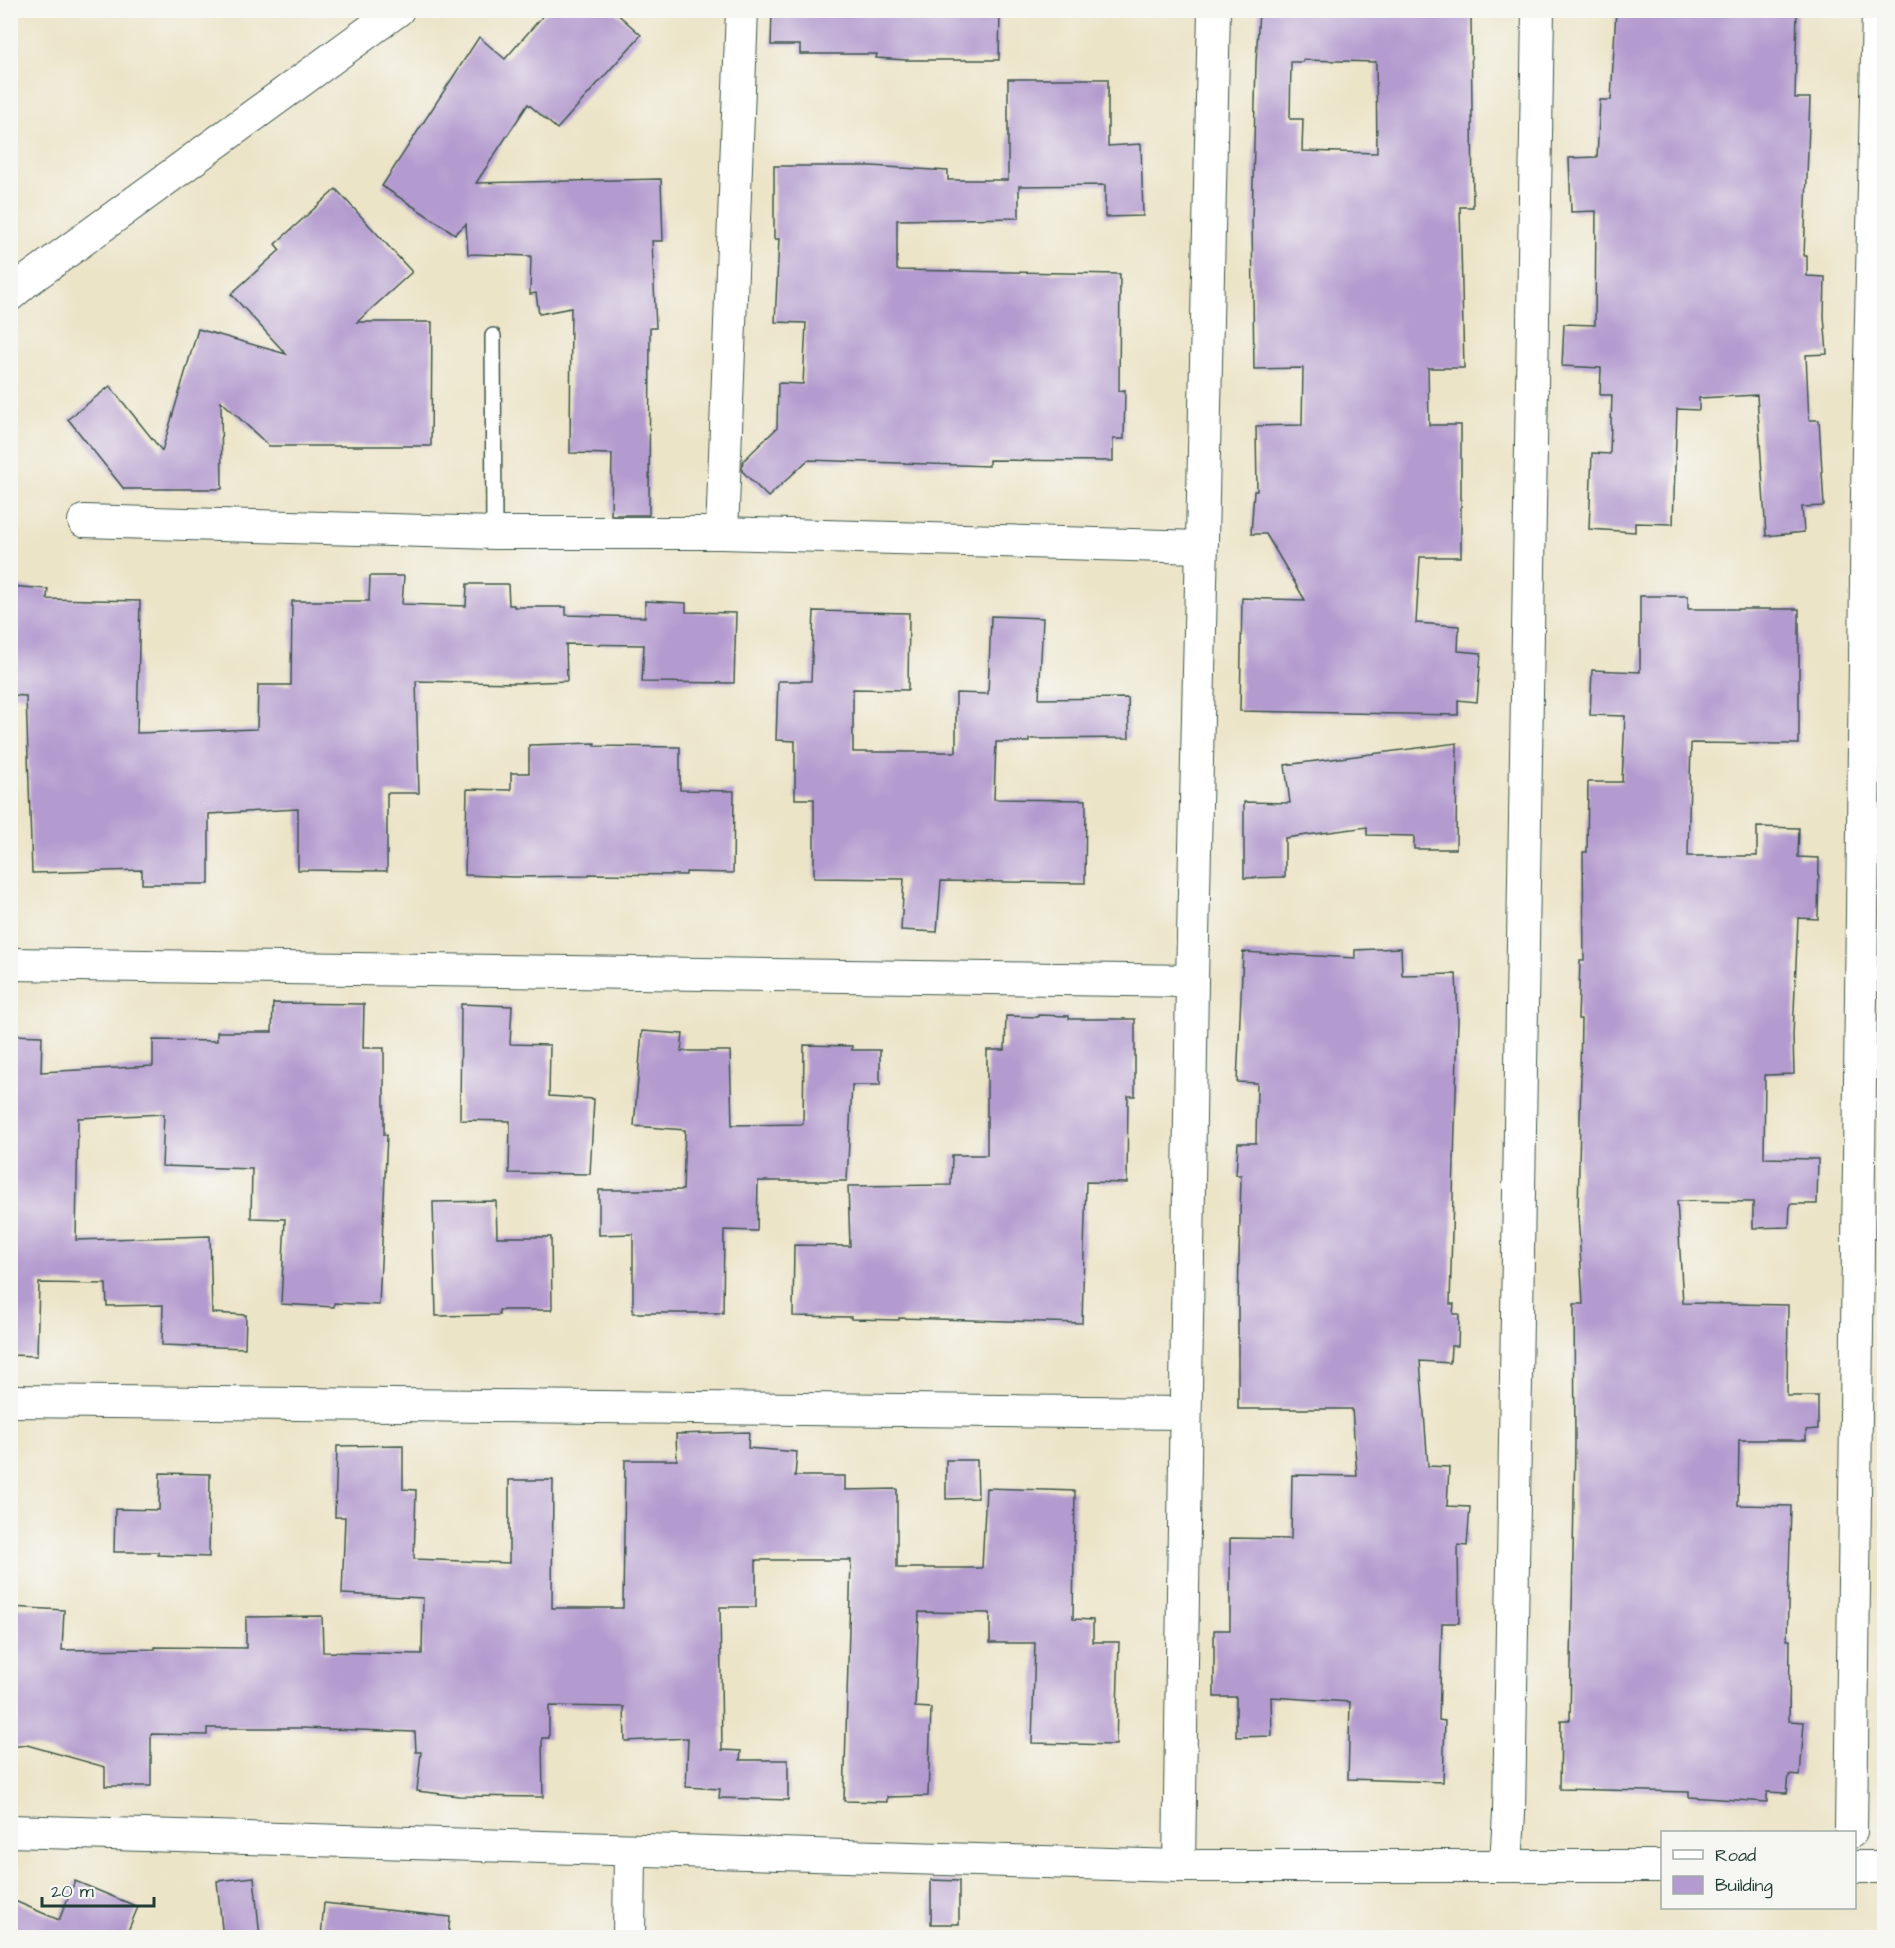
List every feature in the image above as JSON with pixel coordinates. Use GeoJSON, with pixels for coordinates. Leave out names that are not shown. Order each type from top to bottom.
{"type":"FeatureCollection","features":[{"type":"Feature","properties":{"kind":"street"},"geometry":{"type":"LineString","coordinates":[[10,295],[398,10]]}},
{"type":"Feature","properties":{"kind":"street"},"geometry":{"type":"LineString","coordinates":[[722,532],[742,10]]}},
{"type":"Feature","properties":{"kind":"street"},"geometry":{"type":"LineString","coordinates":[[1179,1866],[1192,981],[1214,10]]}},
{"type":"Feature","properties":{"kind":"street"},"geometry":{"type":"LineString","coordinates":[[1506,1865],[1510,1789],[1538,10]]}},
{"type":"Feature","properties":{"kind":"street"},"geometry":{"type":"LineString","coordinates":[[1851,1831],[1867,494],[1878,10]]}},
{"type":"Feature","properties":{"kind":"street"},"geometry":{"type":"LineString","coordinates":[[84,521],[494,533],[722,532],[1201,547]]}},
{"type":"Feature","properties":{"kind":"street"},"geometry":{"type":"LineString","coordinates":[[10,964],[1192,981]]}},
{"type":"Feature","properties":{"kind":"street"},"geometry":{"type":"LineString","coordinates":[[10,1401],[1185,1413]]}},
{"type":"Feature","properties":{"kind":"street"},"geometry":{"type":"LineString","coordinates":[[10,1831],[1179,1866],[1661,1866]]}},
{"type":"Feature","properties":{"kind":"street"},"geometry":{"type":"LineString","coordinates":[[629,1938],[630,1850]]}},
{"type":"Feature","properties":{"kind":"street"},"geometry":{"type":"LineString","coordinates":[[1856,1867],[1884,1867]]}},
{"type":"Feature","properties":{"kind":"lane"},"geometry":{"type":"LineString","coordinates":[[493,336],[494,533]]}},
{"type":"Feature","properties":{"kind":"building"},"geometry":{"type":"Polygon","coordinates":[[[548,10],[613,10],[641,35],[557,129],[528,104],[476,183],[661,179],[663,241],[652,241],[656,328],[650,328],[649,515],[611,515],[612,454],[570,453],[571,308],[539,314],[536,293],[530,294],[531,256],[468,254],[466,224],[455,234],[382,186],[479,37],[505,59],[548,10]]]}},
{"type":"Feature","properties":{"kind":"building"},"geometry":{"type":"Polygon","coordinates":[[[772,10],[1000,10],[999,60],[906,60],[876,58],[877,54],[800,54],[800,45],[771,45],[772,10]]]}},
{"type":"Feature","properties":{"kind":"building"},"geometry":{"type":"Polygon","coordinates":[[[1259,10],[1463,10],[1463,17],[1471,17],[1473,207],[1460,207],[1464,368],[1428,368],[1429,425],[1461,425],[1461,557],[1420,557],[1416,623],[1459,626],[1458,651],[1481,653],[1477,702],[1458,700],[1458,715],[1240,711],[1242,598],[1305,600],[1266,534],[1251,534],[1254,491],[1257,491],[1256,426],[1302,425],[1303,368],[1254,369],[1252,222],[1259,10]],[[1303,60],[1303,62],[1291,62],[1290,119],[1303,119],[1302,151],[1377,153],[1376,62],[1303,60]]]}},
{"type":"Feature","properties":{"kind":"building"},"geometry":{"type":"Polygon","coordinates":[[[1616,10],[1797,10],[1795,98],[1810,98],[1804,256],[1807,256],[1807,276],[1825,277],[1824,316],[1827,354],[1806,355],[1809,420],[1819,420],[1824,506],[1802,507],[1804,532],[1766,536],[1757,395],[1699,398],[1699,410],[1677,409],[1673,524],[1635,523],[1635,532],[1589,529],[1592,453],[1610,454],[1612,395],[1600,395],[1601,368],[1562,366],[1564,324],[1595,325],[1596,211],[1571,212],[1569,158],[1597,157],[1600,100],[1611,100],[1616,10]]]}},
{"type":"Feature","properties":{"kind":"building"},"geometry":{"type":"Polygon","coordinates":[[[1008,79],[1108,79],[1108,146],[1141,144],[1143,216],[1105,217],[1105,185],[1019,186],[1019,218],[897,220],[897,270],[1120,274],[1119,391],[1125,390],[1124,439],[1113,439],[1113,461],[989,460],[989,466],[808,460],[768,497],[742,471],[743,461],[777,428],[778,383],[803,384],[806,323],[775,322],[779,239],[774,239],[774,166],[872,166],[948,171],[948,180],[1008,180],[1008,79]]]}},
{"type":"Feature","properties":{"kind":"building"},"geometry":{"type":"Polygon","coordinates":[[[336,189],[412,272],[357,322],[432,322],[431,446],[269,446],[221,401],[222,489],[124,489],[68,419],[110,386],[162,451],[198,329],[286,354],[231,294],[280,250],[275,244],[336,189]]]}},
{"type":"Feature","properties":{"kind":"building"},"geometry":{"type":"Polygon","coordinates":[[[370,576],[404,576],[402,604],[466,606],[467,584],[508,584],[509,605],[514,605],[514,607],[566,607],[566,615],[645,617],[645,601],[686,603],[686,612],[736,613],[734,683],[642,682],[644,645],[566,644],[567,681],[517,683],[416,681],[419,793],[387,793],[387,871],[298,870],[298,809],[209,814],[209,884],[142,884],[142,870],[32,873],[26,696],[10,695],[10,586],[48,589],[47,599],[140,601],[137,733],[257,729],[258,685],[291,685],[292,601],[369,601],[370,576]]]}},
{"type":"Feature","properties":{"kind":"building"},"geometry":{"type":"Polygon","coordinates":[[[1640,596],[1688,596],[1688,609],[1799,609],[1799,744],[1691,743],[1688,856],[1757,856],[1757,827],[1799,828],[1798,857],[1819,858],[1818,919],[1798,918],[1793,1035],[1794,1074],[1765,1075],[1764,1158],[1818,1159],[1817,1204],[1790,1204],[1789,1227],[1753,1228],[1753,1202],[1677,1201],[1683,1303],[1788,1305],[1787,1396],[1818,1396],[1818,1429],[1806,1430],[1806,1440],[1739,1440],[1738,1505],[1791,1506],[1787,1640],[1790,1640],[1789,1721],[1804,1722],[1800,1776],[1789,1775],[1787,1793],[1767,1792],[1767,1802],[1689,1797],[1689,1792],[1560,1789],[1561,1720],[1570,1720],[1575,1443],[1574,1304],[1583,1304],[1578,1212],[1581,1019],[1578,1019],[1580,961],[1584,961],[1583,852],[1587,852],[1588,782],[1622,782],[1625,716],[1590,715],[1592,670],[1640,672],[1640,596]]]}},
{"type":"Feature","properties":{"kind":"building"},"geometry":{"type":"Polygon","coordinates":[[[814,611],[909,613],[908,690],[853,689],[853,752],[956,752],[956,693],[988,694],[991,616],[1043,618],[1039,699],[1128,698],[1129,738],[1029,739],[1029,742],[996,742],[994,799],[1086,800],[1085,883],[941,881],[937,932],[901,930],[904,879],[814,878],[814,799],[795,799],[795,741],[776,740],[778,681],[811,681],[814,611]]]}},
{"type":"Feature","properties":{"kind":"building"},"geometry":{"type":"Polygon","coordinates":[[[595,743],[595,746],[680,747],[680,790],[734,791],[733,873],[686,872],[686,875],[589,874],[589,876],[514,877],[465,875],[467,789],[511,790],[511,773],[529,773],[529,745],[595,743]]]}},
{"type":"Feature","properties":{"kind":"building"},"geometry":{"type":"Polygon","coordinates":[[[1457,743],[1456,849],[1414,849],[1414,836],[1367,835],[1367,827],[1285,838],[1285,877],[1244,878],[1244,802],[1290,803],[1285,765],[1457,743]]]}},
{"type":"Feature","properties":{"kind":"building"},"geometry":{"type":"Polygon","coordinates":[[[1401,948],[1402,975],[1456,974],[1458,1019],[1450,1304],[1454,1304],[1453,1314],[1459,1314],[1458,1346],[1451,1346],[1450,1363],[1420,1361],[1428,1466],[1449,1467],[1447,1506],[1470,1507],[1467,1546],[1458,1545],[1459,1623],[1442,1623],[1439,1720],[1445,1721],[1443,1782],[1348,1779],[1350,1702],[1271,1697],[1272,1736],[1236,1737],[1236,1697],[1214,1697],[1214,1630],[1230,1630],[1230,1538],[1291,1539],[1292,1475],[1357,1476],[1352,1409],[1238,1409],[1241,1175],[1236,1175],[1238,1143],[1256,1143],[1257,1083],[1237,1082],[1243,952],[1355,958],[1355,950],[1401,948]]]}},
{"type":"Feature","properties":{"kind":"building"},"geometry":{"type":"Polygon","coordinates":[[[273,1003],[364,1004],[363,1048],[384,1048],[384,1135],[387,1135],[379,1305],[334,1303],[334,1307],[281,1304],[285,1219],[251,1218],[252,1169],[162,1166],[164,1114],[78,1118],[76,1240],[210,1236],[212,1313],[246,1315],[245,1348],[162,1345],[163,1305],[107,1306],[106,1284],[39,1283],[37,1356],[10,1355],[10,1035],[42,1036],[41,1072],[153,1066],[153,1040],[217,1041],[217,1032],[272,1032],[273,1003]]]}},
{"type":"Feature","properties":{"kind":"building"},"geometry":{"type":"Polygon","coordinates":[[[461,1004],[512,1006],[510,1044],[550,1045],[549,1096],[594,1099],[590,1174],[509,1173],[510,1121],[460,1120],[461,1004]]]}},
{"type":"Feature","properties":{"kind":"building"},"geometry":{"type":"Polygon","coordinates":[[[1038,1015],[1069,1016],[1069,1019],[1135,1019],[1135,1096],[1128,1096],[1127,1183],[1086,1182],[1082,1323],[793,1316],[794,1245],[850,1246],[848,1186],[951,1185],[952,1155],[987,1155],[987,1050],[1005,1050],[1006,1016],[1038,1017],[1038,1015]]]}},
{"type":"Feature","properties":{"kind":"building"},"geometry":{"type":"Polygon","coordinates":[[[642,1031],[683,1034],[681,1051],[730,1051],[732,1125],[803,1124],[804,1045],[852,1046],[852,1050],[880,1050],[880,1085],[852,1085],[847,1181],[758,1181],[757,1231],[724,1230],[723,1313],[633,1313],[633,1234],[599,1235],[599,1190],[683,1190],[685,1130],[634,1126],[642,1031]]]}},
{"type":"Feature","properties":{"kind":"building"},"geometry":{"type":"Polygon","coordinates":[[[496,1201],[497,1237],[551,1237],[552,1310],[499,1310],[499,1315],[436,1316],[433,1202],[496,1201]]]}},
{"type":"Feature","properties":{"kind":"building"},"geometry":{"type":"Polygon","coordinates":[[[749,1432],[748,1448],[797,1452],[795,1476],[845,1476],[845,1490],[897,1489],[897,1568],[982,1568],[986,1488],[1075,1491],[1073,1619],[1093,1620],[1093,1642],[1119,1642],[1116,1745],[1032,1743],[1035,1643],[990,1643],[990,1613],[919,1612],[915,1707],[931,1708],[928,1796],[887,1797],[887,1802],[844,1801],[851,1560],[756,1560],[756,1607],[720,1607],[722,1750],[741,1751],[740,1760],[788,1760],[788,1800],[719,1798],[720,1789],[686,1787],[688,1738],[625,1741],[624,1707],[549,1706],[549,1738],[542,1738],[543,1797],[459,1796],[417,1791],[421,1752],[416,1752],[415,1732],[207,1728],[207,1735],[151,1734],[151,1786],[105,1786],[105,1767],[27,1745],[10,1747],[10,1607],[64,1610],[62,1650],[155,1649],[155,1647],[246,1648],[246,1617],[322,1616],[323,1652],[422,1654],[423,1598],[342,1594],[345,1517],[335,1517],[337,1446],[403,1445],[403,1489],[416,1490],[414,1559],[509,1563],[509,1480],[553,1480],[552,1608],[623,1608],[625,1460],[677,1460],[676,1434],[749,1432]]]}},
{"type":"Feature","properties":{"kind":"building"},"geometry":{"type":"Polygon","coordinates":[[[946,1460],[977,1460],[978,1498],[946,1499],[946,1460]]]}},
{"type":"Feature","properties":{"kind":"building"},"geometry":{"type":"Polygon","coordinates":[[[160,1473],[210,1474],[209,1557],[158,1555],[158,1552],[114,1552],[115,1509],[159,1510],[160,1473]]]}},
{"type":"Feature","properties":{"kind":"building"},"geometry":{"type":"Polygon","coordinates":[[[254,1877],[260,1938],[223,1938],[217,1881],[254,1877]]]}},
{"type":"Feature","properties":{"kind":"building"},"geometry":{"type":"Polygon","coordinates":[[[931,1880],[959,1881],[959,1924],[931,1924],[931,1880]]]}},
{"type":"Feature","properties":{"kind":"building"},"geometry":{"type":"Polygon","coordinates":[[[75,1881],[138,1907],[125,1938],[10,1938],[10,1899],[59,1920],[75,1881]]]}},
{"type":"Feature","properties":{"kind":"building"},"geometry":{"type":"Polygon","coordinates":[[[324,1903],[450,1917],[448,1938],[321,1938],[324,1903]]]}}]}
